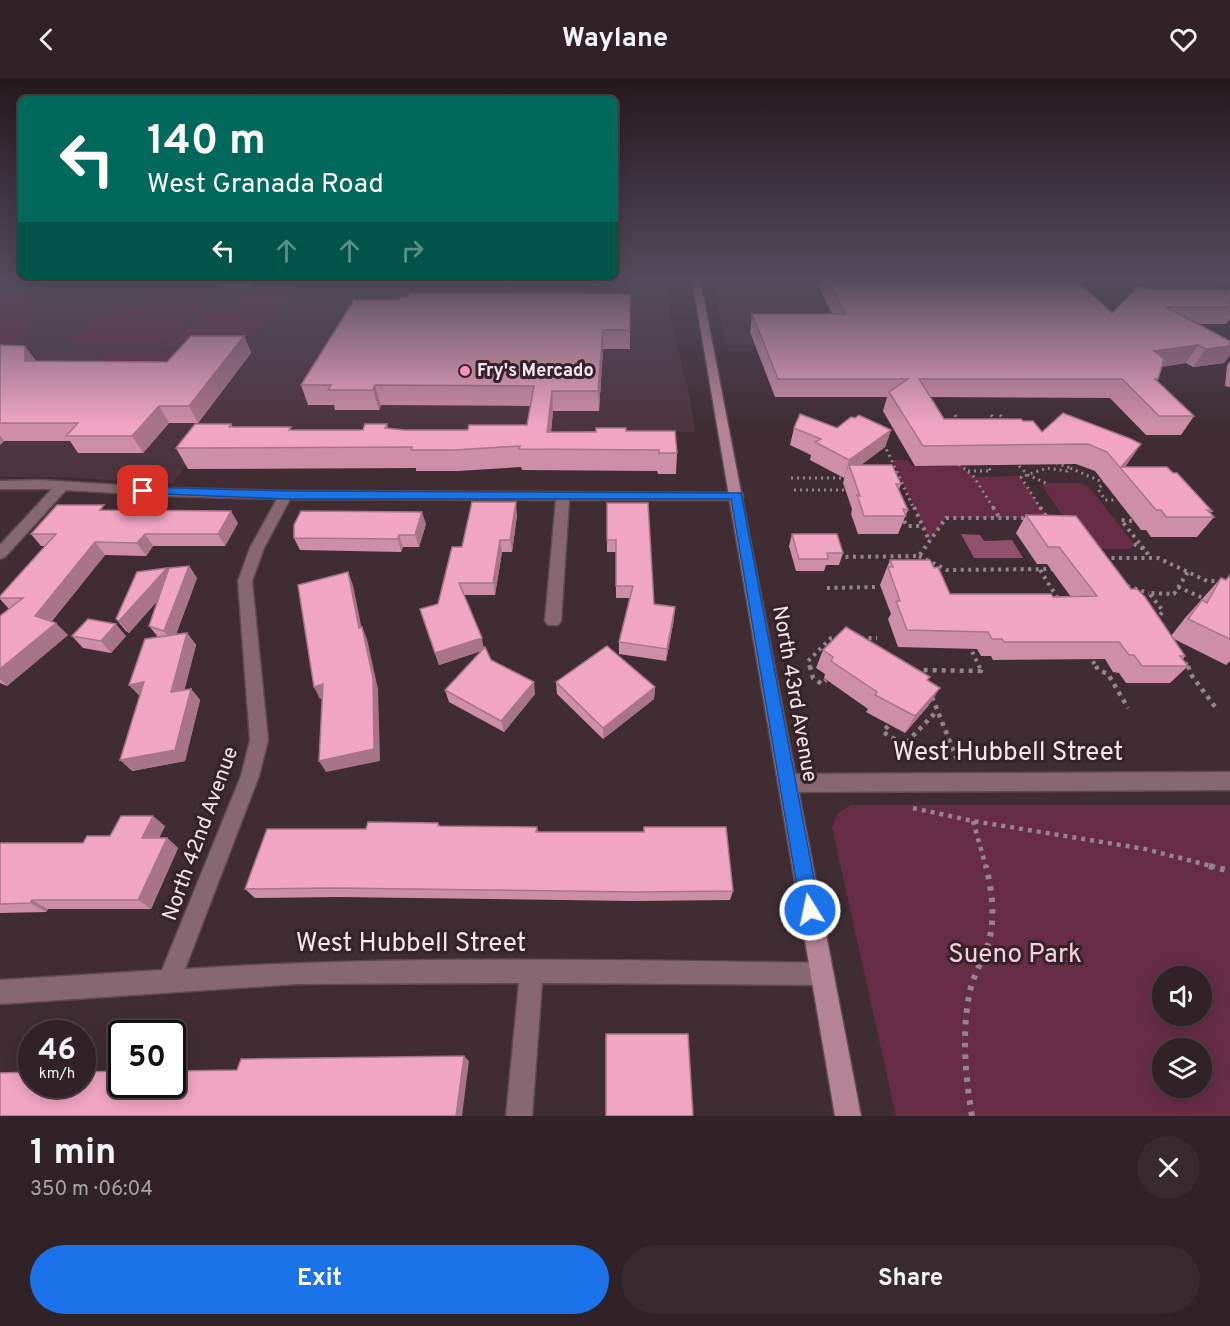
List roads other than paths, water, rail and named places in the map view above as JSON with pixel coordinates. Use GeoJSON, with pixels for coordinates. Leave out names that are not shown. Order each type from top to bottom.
{"type":"FeatureCollection","features":[{"type":"Feature","properties":{"kind":"main road","name":"North 43rd Avenue"},"geometry":{"type":"LineString","coordinates":[[705,327],[848,1116]]}},
{"type":"Feature","properties":{"kind":"street"},"geometry":{"type":"LineString","coordinates":[[0,485],[286,495],[737,496]]}},
{"type":"Feature","properties":{"kind":"street"},"geometry":{"type":"LineString","coordinates":[[0,554],[62,486]]}},
{"type":"Feature","properties":{"kind":"street","name":"North 42nd Avenue"},"geometry":{"type":"LineString","coordinates":[[169,980],[253,767],[259,740],[245,581],[247,569],[286,495]]}},
{"type":"Feature","properties":{"kind":"street"},"geometry":{"type":"LineString","coordinates":[[553,621],[563,496]]}},
{"type":"Feature","properties":{"kind":"street","name":"West Hubbell Street"},"geometry":{"type":"LineString","coordinates":[[787,783],[1230,781]]}},
{"type":"Feature","properties":{"kind":"street"},"geometry":{"type":"LineString","coordinates":[[519,1116],[532,971]]}},
{"type":"Feature","properties":{"kind":"street","name":"West Hubbell Street"},"geometry":{"type":"LineString","coordinates":[[0,992],[297,973],[532,971],[822,974]]}},
{"type":"Feature","properties":{"kind":"place","name":"Fry's Mercado"},"geometry":{"type":"Point","coordinates":[465,371]}},
{"type":"Feature","properties":{"kind":"park label","name":"Sueno Park"},"geometry":{"type":"Point","coordinates":[1015,955]}}]}
